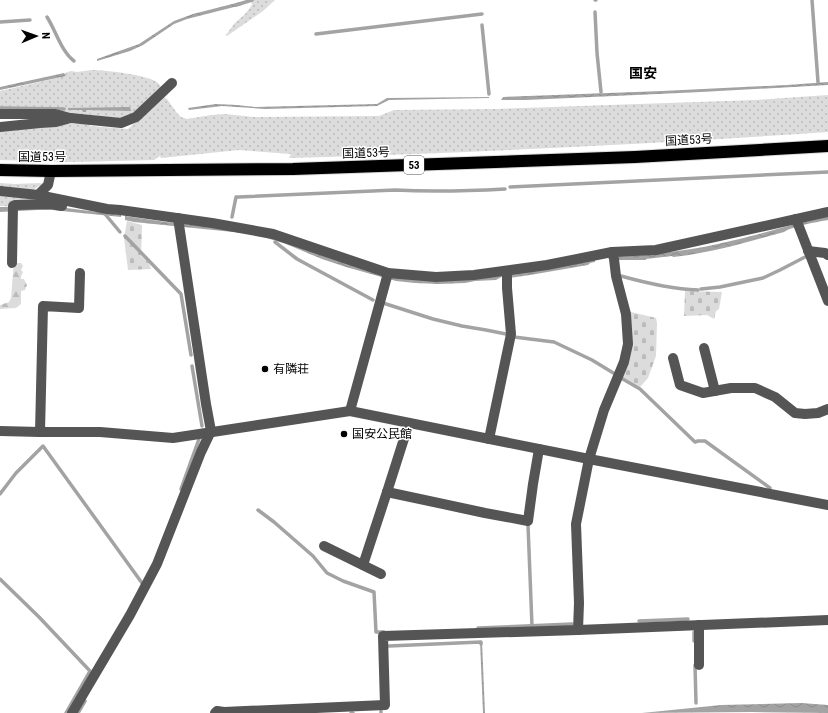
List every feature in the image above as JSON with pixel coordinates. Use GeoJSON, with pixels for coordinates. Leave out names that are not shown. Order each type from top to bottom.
{"type":"FeatureCollection","features":[{"type":"Feature","properties":{"kind":"highway","name":"国道53号"},"geometry":{"type":"LineString","coordinates":[[0,170],[301,169],[635,157],[828,146]]}},
{"type":"Feature","properties":{"kind":"street"},"geometry":{"type":"LineString","coordinates":[[0,114],[55,114],[71,118],[121,123],[136,116],[172,83]]}},
{"type":"Feature","properties":{"kind":"street"},"geometry":{"type":"LineString","coordinates":[[0,127],[56,122],[71,118]]}},
{"type":"Feature","properties":{"kind":"street"},"geometry":{"type":"LineString","coordinates":[[38,195],[48,185],[51,171]]}},
{"type":"Feature","properties":{"kind":"street"},"geometry":{"type":"LineString","coordinates":[[0,191],[38,195],[108,209],[212,223],[273,234],[388,273],[436,277],[474,275],[507,271],[612,252],[656,250],[828,212]]}},
{"type":"Feature","properties":{"kind":"street"},"geometry":{"type":"LineString","coordinates":[[12,263],[13,206],[51,204],[84,209],[97,207]]}},
{"type":"Feature","properties":{"kind":"street"},"geometry":{"type":"LineString","coordinates":[[72,713],[130,614],[157,564],[201,452],[211,431],[204,397],[178,218]]}},
{"type":"Feature","properties":{"kind":"street"},"geometry":{"type":"LineString","coordinates":[[796,219],[827,294]]}},
{"type":"Feature","properties":{"kind":"street"},"geometry":{"type":"LineString","coordinates":[[808,251],[825,253],[828,255]]}},
{"type":"Feature","properties":{"kind":"street"},"geometry":{"type":"LineString","coordinates":[[578,630],[579,603],[576,524],[589,459],[604,410],[624,362],[628,344],[626,314],[616,276],[612,252]]}},
{"type":"Feature","properties":{"kind":"street"},"geometry":{"type":"LineString","coordinates":[[489,439],[511,334],[507,271]]}},
{"type":"Feature","properties":{"kind":"street"},"geometry":{"type":"LineString","coordinates":[[40,432],[43,306],[79,308],[80,273]]}},
{"type":"Feature","properties":{"kind":"street"},"geometry":{"type":"LineString","coordinates":[[350,411],[388,273]]}},
{"type":"Feature","properties":{"kind":"street"},"geometry":{"type":"LineString","coordinates":[[704,348],[715,391]]}},
{"type":"Feature","properties":{"kind":"street"},"geometry":{"type":"LineString","coordinates":[[673,358],[680,385],[703,393],[731,388],[755,388],[775,397],[795,413],[818,413],[828,409]]}},
{"type":"Feature","properties":{"kind":"street"},"geometry":{"type":"LineString","coordinates":[[0,431],[100,432],[173,438],[350,411],[828,505]]}},
{"type":"Feature","properties":{"kind":"street"},"geometry":{"type":"LineString","coordinates":[[363,565],[388,492],[409,422]]}},
{"type":"Feature","properties":{"kind":"street"},"geometry":{"type":"LineString","coordinates":[[388,492],[528,521],[539,449]]}},
{"type":"Feature","properties":{"kind":"street"},"geometry":{"type":"LineString","coordinates":[[324,546],[381,574]]}},
{"type":"Feature","properties":{"kind":"street"},"geometry":{"type":"LineString","coordinates":[[215,713],[217,711],[385,709],[383,636],[828,620]]}},
{"type":"Feature","properties":{"kind":"street"},"geometry":{"type":"LineString","coordinates":[[699,625],[699,664]]}},
{"type":"Feature","properties":{"kind":"green space"},"geometry":{"type":"Polygon","coordinates":[[[251,0],[275,0],[263,11],[227,36],[226,35],[234,24],[252,5],[251,0]]]}},
{"type":"Feature","properties":{"kind":"green space"},"geometry":{"type":"Polygon","coordinates":[[[92,70],[117,72],[147,78],[159,84],[161,89],[133,115],[121,119],[85,114],[20,110],[0,111],[0,91],[66,76],[65,73],[71,71],[77,72],[92,70]]]}},
{"type":"Feature","properties":{"kind":"green space"},"geometry":{"type":"Polygon","coordinates":[[[828,95],[828,132],[559,148],[424,154],[289,158],[291,154],[239,150],[161,158],[160,156],[154,160],[72,162],[0,160],[0,129],[51,124],[83,124],[90,121],[90,126],[128,129],[164,97],[181,117],[187,119],[225,114],[254,117],[379,116],[394,110],[496,109],[755,100],[828,95]]]}},
{"type":"Feature","properties":{"kind":"green space"},"geometry":{"type":"Polygon","coordinates":[[[0,183],[42,184],[32,191],[0,188],[0,183]]]}},
{"type":"Feature","properties":{"kind":"green space"},"geometry":{"type":"Polygon","coordinates":[[[0,194],[51,202],[0,206],[0,194]]]}},
{"type":"Feature","properties":{"kind":"green space"},"geometry":{"type":"Polygon","coordinates":[[[127,221],[142,225],[141,256],[149,263],[151,269],[128,270],[124,238],[127,221]]]}},
{"type":"Feature","properties":{"kind":"green space"},"geometry":{"type":"Polygon","coordinates":[[[14,261],[21,263],[23,266],[21,270],[23,272],[21,279],[24,279],[27,285],[25,290],[21,291],[21,304],[16,308],[0,309],[0,305],[9,302],[11,298],[14,261]]]}},
{"type":"Feature","properties":{"kind":"green space"},"geometry":{"type":"Polygon","coordinates":[[[685,291],[722,292],[719,309],[716,311],[714,319],[707,315],[684,316],[685,291]]]}},
{"type":"Feature","properties":{"kind":"green space"},"geometry":{"type":"Polygon","coordinates":[[[627,311],[656,318],[657,323],[656,356],[648,378],[640,387],[620,376],[627,311]]]}},
{"type":"Feature","properties":{"kind":"water"},"geometry":{"type":"Polygon","coordinates":[[[240,2],[242,5],[187,19],[174,24],[143,45],[130,51],[97,61],[97,59],[139,44],[174,21],[193,14],[240,2]]]}},
{"type":"Feature","properties":{"kind":"water"},"geometry":{"type":"Polygon","coordinates":[[[64,73],[66,76],[0,90],[0,87],[64,73]]]}},
{"type":"Feature","properties":{"kind":"water"},"geometry":{"type":"Polygon","coordinates":[[[828,82],[828,85],[701,92],[501,100],[503,97],[662,91],[828,82]]]}},
{"type":"Feature","properties":{"kind":"water"},"geometry":{"type":"Polygon","coordinates":[[[489,97],[389,100],[377,106],[265,109],[222,106],[189,110],[188,108],[216,104],[255,107],[377,104],[387,98],[489,97]]]}},
{"type":"Feature","properties":{"kind":"water"},"geometry":{"type":"Polygon","coordinates":[[[130,107],[131,111],[86,110],[86,112],[83,112],[82,110],[68,110],[68,108],[130,107]]]}},
{"type":"Feature","properties":{"kind":"water"},"geometry":{"type":"Polygon","coordinates":[[[51,206],[121,215],[121,217],[52,210],[0,212],[0,207],[51,206]]]}},
{"type":"Feature","properties":{"kind":"water"},"geometry":{"type":"Polygon","coordinates":[[[828,215],[828,220],[799,226],[784,232],[715,250],[646,260],[618,260],[617,255],[630,256],[709,246],[828,215]]]}},
{"type":"Feature","properties":{"kind":"water"},"geometry":{"type":"Polygon","coordinates":[[[125,216],[166,222],[245,230],[414,279],[595,259],[595,262],[588,265],[530,275],[509,278],[503,276],[496,280],[439,284],[415,283],[396,281],[346,267],[286,244],[263,237],[243,233],[134,222],[125,220],[125,216]]]}},
{"type":"Feature","properties":{"kind":"water"},"geometry":{"type":"Polygon","coordinates":[[[480,641],[482,641],[485,713],[483,713],[480,641]]]}},
{"type":"Feature","properties":{"kind":"water"},"geometry":{"type":"Polygon","coordinates":[[[801,703],[828,705],[828,713],[642,713],[721,705],[801,703]]]}},
{"type":"Feature","properties":{"kind":"waterway"},"geometry":{"type":"LineString","coordinates":[[236,5],[252,0]]}},
{"type":"Feature","properties":{"kind":"waterway"},"geometry":{"type":"LineString","coordinates":[[812,0],[818,82]]}},
{"type":"Feature","properties":{"kind":"waterway"},"geometry":{"type":"LineString","coordinates":[[595,12],[601,92]]}},
{"type":"Feature","properties":{"kind":"waterway"},"geometry":{"type":"LineString","coordinates":[[316,34],[482,14]]}},
{"type":"Feature","properties":{"kind":"waterway"},"geometry":{"type":"LineString","coordinates":[[47,17],[62,46],[69,57],[74,61]]}},
{"type":"Feature","properties":{"kind":"waterway"},"geometry":{"type":"LineString","coordinates":[[0,22],[30,20]]}},
{"type":"Feature","properties":{"kind":"waterway"},"geometry":{"type":"LineString","coordinates":[[482,25],[489,94]]}},
{"type":"Feature","properties":{"kind":"waterway"},"geometry":{"type":"LineString","coordinates":[[0,108],[64,109]]}},
{"type":"Feature","properties":{"kind":"waterway"},"geometry":{"type":"LineString","coordinates":[[510,187],[828,172]]}},
{"type":"Feature","properties":{"kind":"waterway"},"geometry":{"type":"LineString","coordinates":[[232,217],[236,197],[395,190],[450,191],[505,189]]}},
{"type":"Feature","properties":{"kind":"waterway"},"geometry":{"type":"LineString","coordinates":[[105,214],[120,232]]}},
{"type":"Feature","properties":{"kind":"waterway"},"geometry":{"type":"LineString","coordinates":[[125,236],[181,294],[191,355]]}},
{"type":"Feature","properties":{"kind":"waterway"},"geometry":{"type":"LineString","coordinates":[[275,242],[297,259],[373,300]]}},
{"type":"Feature","properties":{"kind":"waterway"},"geometry":{"type":"LineString","coordinates":[[701,289],[720,287],[763,278],[805,257]]}},
{"type":"Feature","properties":{"kind":"waterway"},"geometry":{"type":"LineString","coordinates":[[621,276],[659,285],[698,290]]}},
{"type":"Feature","properties":{"kind":"waterway"},"geometry":{"type":"LineString","coordinates":[[383,303],[433,319],[506,334]]}},
{"type":"Feature","properties":{"kind":"waterway"},"geometry":{"type":"LineString","coordinates":[[514,337],[554,342],[592,360],[615,374]]}},
{"type":"Feature","properties":{"kind":"waterway"},"geometry":{"type":"LineString","coordinates":[[192,366],[202,426]]}},
{"type":"Feature","properties":{"kind":"waterway"},"geometry":{"type":"LineString","coordinates":[[621,378],[640,389],[695,442],[705,441],[770,488]]}},
{"type":"Feature","properties":{"kind":"waterway"},"geometry":{"type":"LineString","coordinates":[[181,489],[199,439]]}},
{"type":"Feature","properties":{"kind":"waterway"},"geometry":{"type":"LineString","coordinates":[[0,494],[16,473],[43,446],[142,583]]}},
{"type":"Feature","properties":{"kind":"waterway"},"geometry":{"type":"LineString","coordinates":[[258,510],[313,556],[327,573],[343,581],[374,592],[376,632],[384,632]]}},
{"type":"Feature","properties":{"kind":"waterway"},"geometry":{"type":"LineString","coordinates":[[528,525],[532,626]]}},
{"type":"Feature","properties":{"kind":"waterway"},"geometry":{"type":"LineString","coordinates":[[0,579],[39,617],[90,671],[66,713]]}},
{"type":"Feature","properties":{"kind":"waterway"},"geometry":{"type":"LineString","coordinates":[[639,621],[688,619]]}},
{"type":"Feature","properties":{"kind":"waterway"},"geometry":{"type":"LineString","coordinates":[[478,628],[572,624]]}},
{"type":"Feature","properties":{"kind":"waterway"},"geometry":{"type":"LineString","coordinates":[[694,632],[694,641]]}},
{"type":"Feature","properties":{"kind":"waterway"},"geometry":{"type":"LineString","coordinates":[[389,646],[481,642],[481,644]]}},
{"type":"Feature","properties":{"kind":"waterway"},"geometry":{"type":"LineString","coordinates":[[695,665],[696,703]]}},
{"type":"Feature","properties":{"kind":"waterway"},"geometry":{"type":"LineString","coordinates":[[78,713],[85,701]]}},
{"type":"Feature","properties":{"kind":"place","name":"有隣荘"},"geometry":{"type":"Point","coordinates":[265,369]}},
{"type":"Feature","properties":{"kind":"place","name":"国安公民館"},"geometry":{"type":"Point","coordinates":[344,434]}},
{"type":"Feature","properties":{"kind":"district","name":"国安"},"geometry":{"type":"Point","coordinates":[643,73]}}]}
